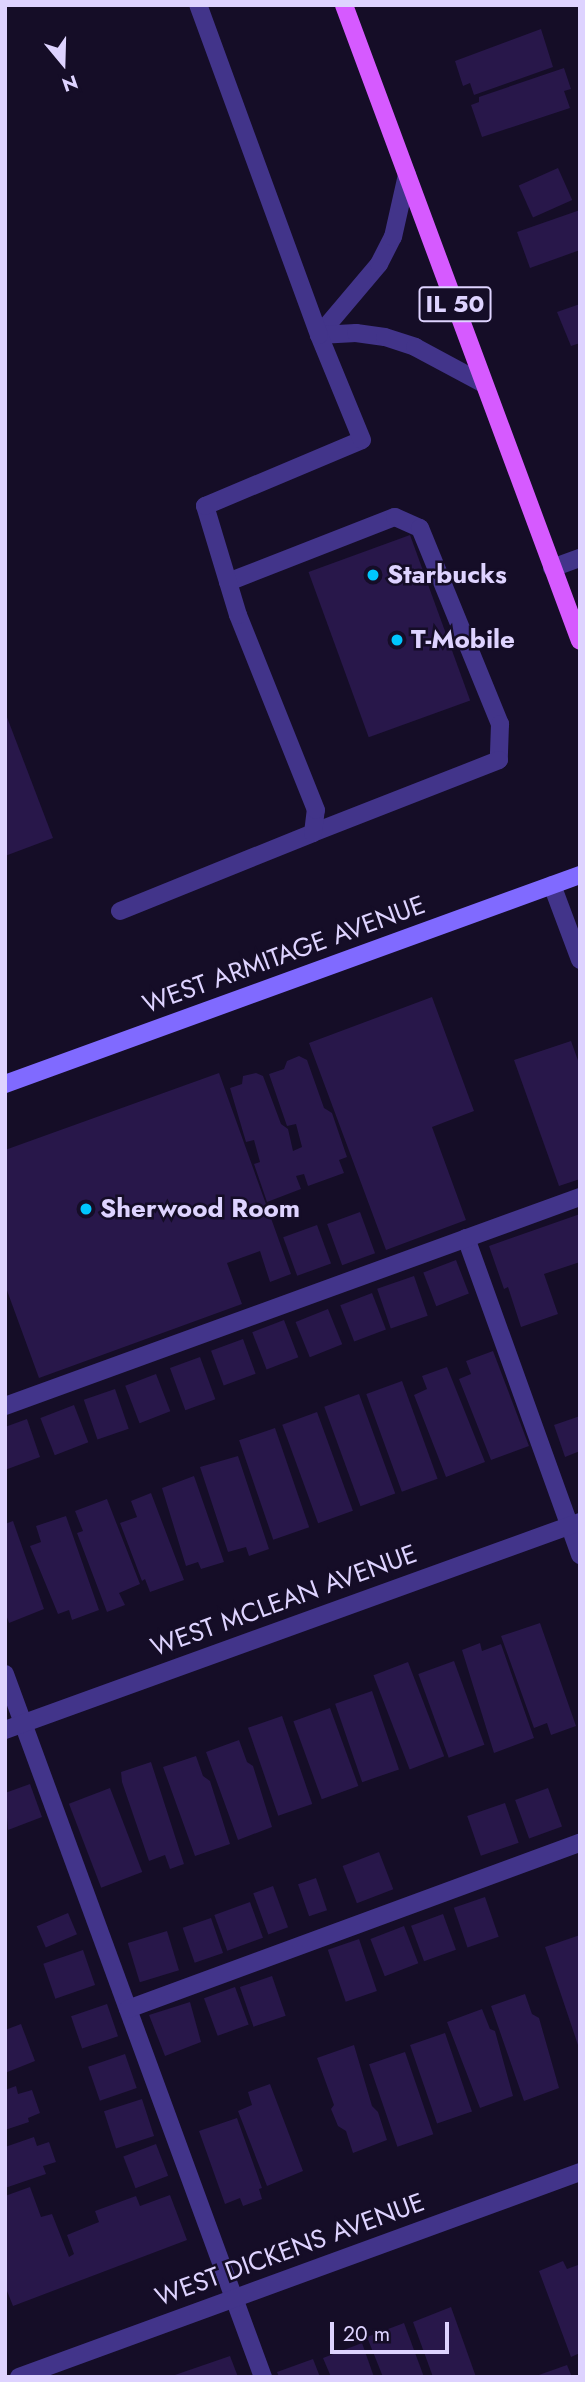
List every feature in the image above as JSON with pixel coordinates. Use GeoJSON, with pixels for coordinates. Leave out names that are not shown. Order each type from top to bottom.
{"type":"FeatureCollection","features":[{"type":"Feature","properties":{"kind":"main road","name":"IL 50"},"geometry":{"type":"LineString","coordinates":[[344,5],[580,641]]}},
{"type":"Feature","properties":{"kind":"main road","name":"WEST ARMITAGE AVENUE"},"geometry":{"type":"LineString","coordinates":[[5,1084],[580,875]]}},
{"type":"Feature","properties":{"kind":"street"},"geometry":{"type":"LineString","coordinates":[[198,5],[319,335],[362,440],[205,506],[238,615],[316,810],[313,832]]}},
{"type":"Feature","properties":{"kind":"street"},"geometry":{"type":"LineString","coordinates":[[319,335],[379,264],[393,237],[407,175]]}},
{"type":"Feature","properties":{"kind":"street"},"geometry":{"type":"LineString","coordinates":[[319,335],[356,333],[393,339],[415,346],[484,384]]}},
{"type":"Feature","properties":{"kind":"street"},"geometry":{"type":"LineString","coordinates":[[120,911],[499,760],[500,724],[421,528],[395,517],[228,582]]}},
{"type":"Feature","properties":{"kind":"street"},"geometry":{"type":"LineString","coordinates":[[552,568],[580,558]]}},
{"type":"Feature","properties":{"kind":"street"},"geometry":{"type":"LineString","coordinates":[[552,885],[580,960]]}},
{"type":"Feature","properties":{"kind":"street"},"geometry":{"type":"LineString","coordinates":[[5,1406],[580,1197]]}},
{"type":"Feature","properties":{"kind":"street"},"geometry":{"type":"LineString","coordinates":[[466,1238],[574,1524],[580,1555]]}},
{"type":"Feature","properties":{"kind":"street","name":"WEST MCLEAN AVENUE"},"geometry":{"type":"LineString","coordinates":[[5,1730],[574,1524]]}},
{"type":"Feature","properties":{"kind":"street"},"geometry":{"type":"LineString","coordinates":[[5,1674],[263,2377]]}},
{"type":"Feature","properties":{"kind":"street"},"geometry":{"type":"LineString","coordinates":[[128,2009],[580,1843]]}},
{"type":"Feature","properties":{"kind":"street","name":"WEST DICKENS AVENUE"},"geometry":{"type":"LineString","coordinates":[[19,2377],[580,2172]]}},
{"type":"Feature","properties":{"kind":"building"},"geometry":{"type":"Polygon","coordinates":[[[541,29],[553,67],[474,95],[470,83],[463,86],[455,61],[541,29]]]}},
{"type":"Feature","properties":{"kind":"building"},"geometry":{"type":"Polygon","coordinates":[[[564,68],[571,89],[564,91],[570,108],[482,137],[471,105],[479,102],[479,97],[564,68]]]}},
{"type":"Feature","properties":{"kind":"building"},"geometry":{"type":"Polygon","coordinates":[[[558,168],[572,200],[533,217],[519,185],[558,168]]]}},
{"type":"Feature","properties":{"kind":"building"},"geometry":{"type":"Polygon","coordinates":[[[580,210],[580,250],[530,268],[517,232],[580,210]]]}},
{"type":"Feature","properties":{"kind":"building"},"geometry":{"type":"Polygon","coordinates":[[[580,304],[580,343],[571,346],[557,312],[580,304]]]}},
{"type":"Feature","properties":{"kind":"building"},"geometry":{"type":"Polygon","coordinates":[[[410,535],[470,700],[369,737],[309,572],[410,535]]]}},
{"type":"Feature","properties":{"kind":"building"},"geometry":{"type":"Polygon","coordinates":[[[5,712],[53,838],[5,856],[5,712]]]}},
{"type":"Feature","properties":{"kind":"building"},"geometry":{"type":"Polygon","coordinates":[[[432,997],[474,1111],[432,1127],[466,1220],[386,1250],[309,1043],[432,997]]]}},
{"type":"Feature","properties":{"kind":"building"},"geometry":{"type":"Polygon","coordinates":[[[571,1041],[580,1066],[580,1179],[559,1186],[514,1060],[571,1041]]]}},
{"type":"Feature","properties":{"kind":"building"},"geometry":{"type":"Polygon","coordinates":[[[299,1056],[307,1060],[324,1108],[332,1113],[347,1157],[339,1160],[344,1173],[308,1186],[304,1174],[296,1176],[301,1189],[267,1202],[254,1164],[260,1162],[254,1140],[246,1142],[230,1088],[242,1084],[243,1076],[256,1073],[263,1076],[281,1124],[288,1129],[293,1151],[302,1147],[296,1124],[287,1126],[269,1074],[284,1069],[287,1061],[299,1056]]]}},
{"type":"Feature","properties":{"kind":"building"},"geometry":{"type":"Polygon","coordinates":[[[219,1073],[291,1274],[270,1282],[260,1251],[227,1263],[242,1304],[39,1378],[5,1285],[5,1150],[219,1073]]]}},
{"type":"Feature","properties":{"kind":"building"},"geometry":{"type":"Polygon","coordinates":[[[360,1212],[375,1253],[342,1265],[327,1224],[360,1212]]]}},
{"type":"Feature","properties":{"kind":"building"},"geometry":{"type":"Polygon","coordinates":[[[580,1214],[580,1262],[544,1274],[558,1314],[521,1327],[508,1287],[504,1289],[489,1246],[580,1214]]]}},
{"type":"Feature","properties":{"kind":"building"},"geometry":{"type":"Polygon","coordinates":[[[317,1225],[331,1264],[297,1276],[283,1237],[317,1225]]]}},
{"type":"Feature","properties":{"kind":"building"},"geometry":{"type":"Polygon","coordinates":[[[456,1260],[469,1294],[436,1306],[423,1273],[456,1260]]]}},
{"type":"Feature","properties":{"kind":"building"},"geometry":{"type":"Polygon","coordinates":[[[414,1276],[428,1316],[391,1328],[377,1289],[414,1276]]]}},
{"type":"Feature","properties":{"kind":"building"},"geometry":{"type":"Polygon","coordinates":[[[372,1293],[386,1329],[354,1342],[340,1305],[372,1293]]]}},
{"type":"Feature","properties":{"kind":"building"},"geometry":{"type":"Polygon","coordinates":[[[328,1309],[342,1344],[310,1357],[296,1322],[328,1309]]]}},
{"type":"Feature","properties":{"kind":"building"},"geometry":{"type":"Polygon","coordinates":[[[284,1320],[298,1357],[267,1370],[252,1332],[284,1320]]]}},
{"type":"Feature","properties":{"kind":"building"},"geometry":{"type":"Polygon","coordinates":[[[243,1339],[256,1374],[224,1385],[211,1351],[243,1339]]]}},
{"type":"Feature","properties":{"kind":"building"},"geometry":{"type":"Polygon","coordinates":[[[493,1351],[529,1446],[491,1460],[459,1379],[471,1374],[466,1361],[493,1351]]]}},
{"type":"Feature","properties":{"kind":"building"},"geometry":{"type":"Polygon","coordinates":[[[200,1357],[215,1399],[185,1410],[170,1368],[200,1357]]]}},
{"type":"Feature","properties":{"kind":"building"},"geometry":{"type":"Polygon","coordinates":[[[447,1367],[485,1462],[446,1477],[414,1395],[427,1389],[422,1376],[447,1367]]]}},
{"type":"Feature","properties":{"kind":"building"},"geometry":{"type":"Polygon","coordinates":[[[156,1374],[170,1411],[140,1423],[125,1386],[156,1374]]]}},
{"type":"Feature","properties":{"kind":"building"},"geometry":{"type":"Polygon","coordinates":[[[402,1381],[438,1479],[402,1492],[366,1394],[402,1381]]]}},
{"type":"Feature","properties":{"kind":"building"},"geometry":{"type":"Polygon","coordinates":[[[115,1389],[129,1429],[97,1439],[84,1400],[115,1389]]]}},
{"type":"Feature","properties":{"kind":"building"},"geometry":{"type":"Polygon","coordinates":[[[359,1394],[395,1494],[360,1506],[324,1407],[359,1394]]]}},
{"type":"Feature","properties":{"kind":"building"},"geometry":{"type":"Polygon","coordinates":[[[74,1405],[88,1442],[55,1455],[40,1418],[74,1405]]]}},
{"type":"Feature","properties":{"kind":"building"},"geometry":{"type":"Polygon","coordinates":[[[317,1412],[353,1511],[318,1523],[282,1425],[317,1412]]]}},
{"type":"Feature","properties":{"kind":"building"},"geometry":{"type":"Polygon","coordinates":[[[580,1416],[580,1451],[565,1457],[554,1425],[580,1416]]]}},
{"type":"Feature","properties":{"kind":"building"},"geometry":{"type":"Polygon","coordinates":[[[27,1419],[40,1457],[5,1470],[5,1427],[27,1419]]]}},
{"type":"Feature","properties":{"kind":"building"},"geometry":{"type":"Polygon","coordinates":[[[275,1428],[309,1527],[273,1540],[239,1440],[275,1428]]]}},
{"type":"Feature","properties":{"kind":"building"},"geometry":{"type":"Polygon","coordinates":[[[238,1456],[269,1549],[249,1556],[246,1547],[228,1552],[200,1467],[238,1456]]]}},
{"type":"Feature","properties":{"kind":"building"},"geometry":{"type":"Polygon","coordinates":[[[194,1476],[224,1562],[201,1569],[198,1562],[186,1566],[162,1488],[194,1476]]]}},
{"type":"Feature","properties":{"kind":"building"},"geometry":{"type":"Polygon","coordinates":[[[151,1493],[184,1580],[150,1592],[145,1579],[142,1581],[120,1523],[137,1517],[131,1501],[151,1493]]]}},
{"type":"Feature","properties":{"kind":"building"},"geometry":{"type":"Polygon","coordinates":[[[107,1499],[140,1584],[119,1593],[125,1605],[107,1612],[77,1533],[83,1531],[75,1511],[107,1499]]]}},
{"type":"Feature","properties":{"kind":"building"},"geometry":{"type":"Polygon","coordinates":[[[66,1516],[99,1610],[72,1620],[69,1610],[58,1614],[30,1546],[41,1542],[36,1526],[66,1516]]]}},
{"type":"Feature","properties":{"kind":"building"},"geometry":{"type":"Polygon","coordinates":[[[13,1521],[44,1609],[9,1623],[5,1612],[5,1524],[13,1521]]]}},
{"type":"Feature","properties":{"kind":"building"},"geometry":{"type":"Polygon","coordinates":[[[540,1623],[576,1726],[551,1735],[547,1723],[534,1728],[501,1636],[540,1623]]]}},
{"type":"Feature","properties":{"kind":"building"},"geometry":{"type":"Polygon","coordinates":[[[480,1643],[482,1651],[501,1644],[534,1738],[494,1753],[462,1650],[480,1643]]]}},
{"type":"Feature","properties":{"kind":"building"},"geometry":{"type":"Polygon","coordinates":[[[454,1661],[484,1745],[449,1758],[418,1674],[454,1661]]]}},
{"type":"Feature","properties":{"kind":"building"},"geometry":{"type":"Polygon","coordinates":[[[408,1662],[444,1756],[410,1770],[373,1675],[408,1662]]]}},
{"type":"Feature","properties":{"kind":"building"},"geometry":{"type":"Polygon","coordinates":[[[372,1691],[399,1769],[362,1782],[335,1704],[372,1691]]]}},
{"type":"Feature","properties":{"kind":"building"},"geometry":{"type":"Polygon","coordinates":[[[330,1708],[358,1786],[322,1799],[293,1721],[330,1708]]]}},
{"type":"Feature","properties":{"kind":"building"},"geometry":{"type":"Polygon","coordinates":[[[282,1716],[312,1804],[278,1816],[248,1728],[282,1716]]]}},
{"type":"Feature","properties":{"kind":"building"},"geometry":{"type":"Polygon","coordinates":[[[239,1740],[247,1762],[253,1766],[272,1827],[238,1840],[206,1752],[239,1740]]]}},
{"type":"Feature","properties":{"kind":"building"},"geometry":{"type":"Polygon","coordinates":[[[196,1756],[203,1776],[210,1781],[230,1844],[195,1856],[163,1767],[196,1756]]]}},
{"type":"Feature","properties":{"kind":"building"},"geometry":{"type":"Polygon","coordinates":[[[151,1762],[184,1864],[170,1869],[165,1855],[149,1861],[122,1782],[121,1772],[151,1762]]]}},
{"type":"Feature","properties":{"kind":"building"},"geometry":{"type":"Polygon","coordinates":[[[30,1784],[42,1817],[8,1830],[5,1793],[30,1784]]]}},
{"type":"Feature","properties":{"kind":"building"},"geometry":{"type":"Polygon","coordinates":[[[110,1788],[142,1872],[101,1888],[69,1804],[110,1788]]]}},
{"type":"Feature","properties":{"kind":"building"},"geometry":{"type":"Polygon","coordinates":[[[548,1788],[562,1827],[529,1838],[515,1800],[548,1788]]]}},
{"type":"Feature","properties":{"kind":"building"},"geometry":{"type":"Polygon","coordinates":[[[505,1803],[519,1843],[481,1856],[467,1816],[505,1803]]]}},
{"type":"Feature","properties":{"kind":"building"},"geometry":{"type":"Polygon","coordinates":[[[379,1852],[393,1889],[357,1903],[343,1866],[379,1852]]]}},
{"type":"Feature","properties":{"kind":"building"},"geometry":{"type":"Polygon","coordinates":[[[316,1878],[327,1910],[309,1916],[298,1884],[316,1878]]]}},
{"type":"Feature","properties":{"kind":"building"},"geometry":{"type":"Polygon","coordinates":[[[273,1886],[288,1927],[268,1935],[253,1893],[273,1886]]]}},
{"type":"Feature","properties":{"kind":"building"},"geometry":{"type":"Polygon","coordinates":[[[485,1897],[499,1937],[467,1947],[454,1908],[485,1897]]]}},
{"type":"Feature","properties":{"kind":"building"},"geometry":{"type":"Polygon","coordinates":[[[250,1902],[263,1938],[227,1951],[214,1915],[250,1902]]]}},
{"type":"Feature","properties":{"kind":"building"},"geometry":{"type":"Polygon","coordinates":[[[68,1913],[77,1934],[46,1947],[37,1926],[68,1913]]]}},
{"type":"Feature","properties":{"kind":"building"},"geometry":{"type":"Polygon","coordinates":[[[443,1914],[456,1950],[424,1961],[411,1926],[443,1914]]]}},
{"type":"Feature","properties":{"kind":"building"},"geometry":{"type":"Polygon","coordinates":[[[211,1918],[223,1953],[195,1963],[183,1928],[211,1918]]]}},
{"type":"Feature","properties":{"kind":"building"},"geometry":{"type":"Polygon","coordinates":[[[404,1926],[418,1963],[385,1976],[370,1939],[404,1926]]]}},
{"type":"Feature","properties":{"kind":"building"},"geometry":{"type":"Polygon","coordinates":[[[167,1931],[179,1970],[140,1982],[128,1943],[167,1931]]]}},
{"type":"Feature","properties":{"kind":"building"},"geometry":{"type":"Polygon","coordinates":[[[580,1935],[580,2047],[579,2048],[545,1947],[580,1935]]]}},
{"type":"Feature","properties":{"kind":"building"},"geometry":{"type":"Polygon","coordinates":[[[359,1939],[377,1991],[346,2002],[328,1950],[359,1939]]]}},
{"type":"Feature","properties":{"kind":"building"},"geometry":{"type":"Polygon","coordinates":[[[83,1950],[95,1985],[55,1999],[43,1964],[83,1950]]]}},
{"type":"Feature","properties":{"kind":"building"},"geometry":{"type":"Polygon","coordinates":[[[272,1976],[286,2016],[254,2027],[240,1987],[272,1976]]]}},
{"type":"Feature","properties":{"kind":"building"},"geometry":{"type":"Polygon","coordinates":[[[235,1987],[249,2025],[218,2036],[204,1998],[235,1987]]]}},
{"type":"Feature","properties":{"kind":"building"},"geometry":{"type":"Polygon","coordinates":[[[525,1994],[532,2014],[539,2018],[559,2088],[524,2101],[491,2006],[525,1994]]]}},
{"type":"Feature","properties":{"kind":"building"},"geometry":{"type":"Polygon","coordinates":[[[190,2002],[201,2042],[165,2056],[149,2015],[190,2002]]]}},
{"type":"Feature","properties":{"kind":"building"},"geometry":{"type":"Polygon","coordinates":[[[107,2004],[118,2036],[82,2049],[71,2016],[107,2004]]]}},
{"type":"Feature","properties":{"kind":"building"},"geometry":{"type":"Polygon","coordinates":[[[482,2009],[490,2029],[495,2031],[513,2096],[480,2108],[447,2022],[482,2009]]]}},
{"type":"Feature","properties":{"kind":"building"},"geometry":{"type":"Polygon","coordinates":[[[21,2024],[35,2061],[5,2073],[5,2030],[21,2024]]]}},
{"type":"Feature","properties":{"kind":"building"},"geometry":{"type":"Polygon","coordinates":[[[445,2033],[472,2111],[437,2124],[410,2045],[445,2033]]]}},
{"type":"Feature","properties":{"kind":"building"},"geometry":{"type":"Polygon","coordinates":[[[354,2045],[372,2106],[378,2112],[387,2140],[353,2153],[346,2131],[338,2126],[331,2109],[334,2105],[317,2058],[354,2045]]]}},
{"type":"Feature","properties":{"kind":"building"},"geometry":{"type":"Polygon","coordinates":[[[405,2052],[433,2134],[397,2147],[369,2064],[405,2052]]]}},
{"type":"Feature","properties":{"kind":"building"},"geometry":{"type":"Polygon","coordinates":[[[125,2054],[137,2088],[100,2101],[88,2067],[125,2054]]]}},
{"type":"Feature","properties":{"kind":"building"},"geometry":{"type":"Polygon","coordinates":[[[270,2084],[303,2171],[267,2186],[238,2111],[252,2105],[248,2092],[270,2084]]]}},
{"type":"Feature","properties":{"kind":"building"},"geometry":{"type":"Polygon","coordinates":[[[16,2086],[18,2094],[32,2090],[40,2113],[28,2118],[29,2122],[5,2130],[5,2090],[16,2086]]]}},
{"type":"Feature","properties":{"kind":"building"},"geometry":{"type":"Polygon","coordinates":[[[142,2099],[154,2136],[116,2148],[104,2111],[142,2099]]]}},
{"type":"Feature","properties":{"kind":"building"},"geometry":{"type":"Polygon","coordinates":[[[237,2118],[262,2188],[259,2189],[262,2199],[243,2206],[240,2198],[225,2204],[199,2131],[237,2118]]]}},
{"type":"Feature","properties":{"kind":"building"},"geometry":{"type":"Polygon","coordinates":[[[34,2137],[37,2146],[49,2142],[56,2162],[43,2166],[46,2174],[5,2188],[5,2147],[34,2137]]]}},
{"type":"Feature","properties":{"kind":"building"},"geometry":{"type":"Polygon","coordinates":[[[156,2144],[168,2176],[136,2188],[123,2157],[156,2144]]]}},
{"type":"Feature","properties":{"kind":"building"},"geometry":{"type":"Polygon","coordinates":[[[30,2187],[41,2217],[52,2214],[69,2257],[74,2254],[67,2235],[99,2222],[95,2211],[136,2196],[140,2206],[170,2195],[187,2240],[13,2306],[5,2286],[5,2196],[30,2187]]]}},
{"type":"Feature","properties":{"kind":"building"},"geometry":{"type":"Polygon","coordinates":[[[563,2261],[567,2269],[578,2265],[580,2270],[580,2353],[571,2357],[539,2271],[563,2261]]]}},
{"type":"Feature","properties":{"kind":"building"},"geometry":{"type":"Polygon","coordinates":[[[451,2307],[476,2377],[433,2377],[413,2322],[451,2307]]]}},
{"type":"Feature","properties":{"kind":"building"},"geometry":{"type":"Polygon","coordinates":[[[404,2323],[424,2377],[383,2377],[367,2337],[404,2323]]]}},
{"type":"Feature","properties":{"kind":"building"},"geometry":{"type":"Polygon","coordinates":[[[362,2343],[374,2377],[331,2377],[323,2358],[362,2343]]]}},
{"type":"Feature","properties":{"kind":"building"},"geometry":{"type":"Polygon","coordinates":[[[230,2356],[238,2377],[172,2377],[172,2376],[230,2356]]]}},
{"type":"Feature","properties":{"kind":"building"},"geometry":{"type":"Polygon","coordinates":[[[313,2359],[320,2377],[279,2377],[277,2372],[313,2359]]]}},
{"type":"Feature","properties":{"kind":"building"},"geometry":{"type":"Polygon","coordinates":[[[567,2365],[572,2377],[536,2377],[536,2376],[567,2365]]]}},
{"type":"Feature","properties":{"kind":"place","name":"Starbucks"},"geometry":{"type":"Point","coordinates":[373,575]}},
{"type":"Feature","properties":{"kind":"place","name":"T-Mobile"},"geometry":{"type":"Point","coordinates":[397,640]}},
{"type":"Feature","properties":{"kind":"place","name":"Sherwood Room"},"geometry":{"type":"Point","coordinates":[86,1209]}}]}
